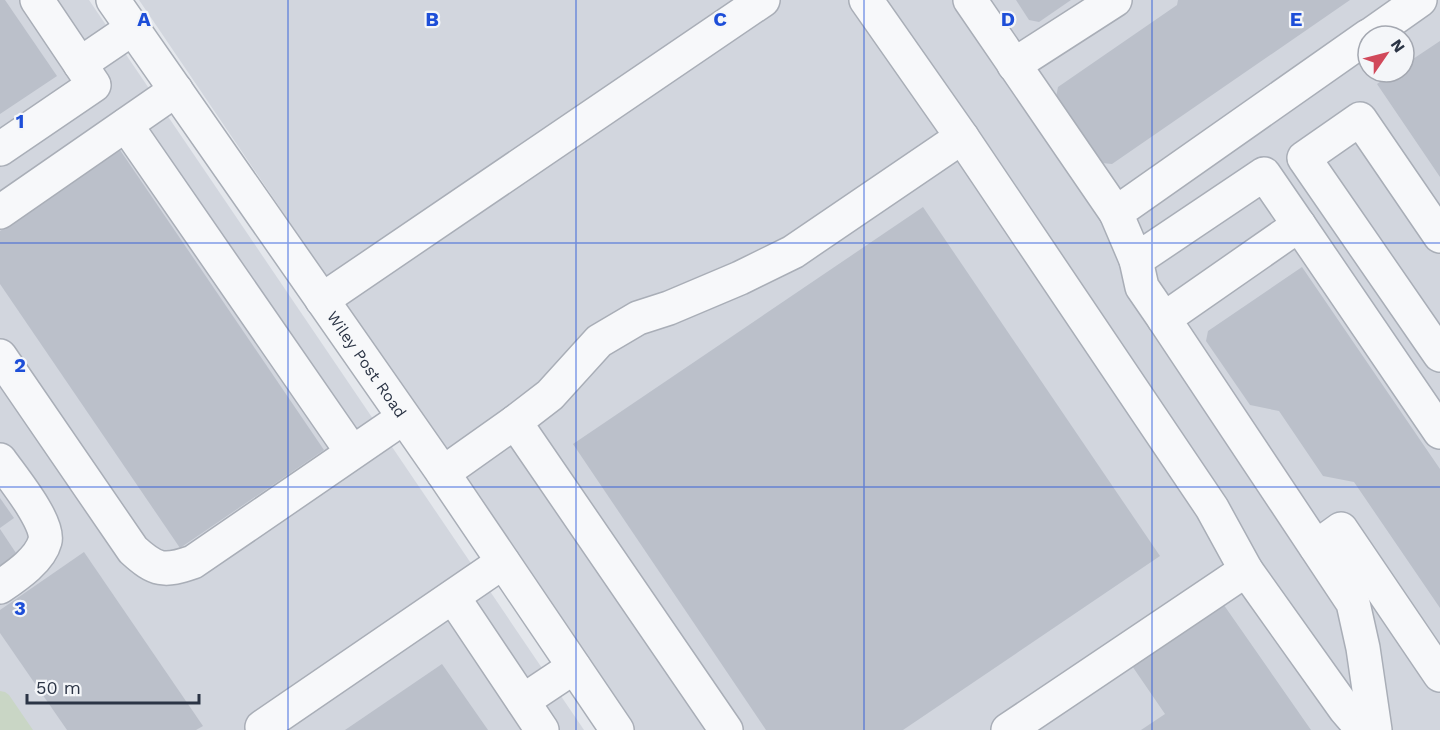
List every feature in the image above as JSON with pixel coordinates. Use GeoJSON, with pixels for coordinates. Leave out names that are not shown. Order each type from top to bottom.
{"type":"FeatureCollection","features":[{"type":"Feature","properties":{"kind":"street"},"geometry":{"type":"LineString","coordinates":[[0,149],[94,85],[37,0]]}},
{"type":"Feature","properties":{"kind":"street","name":"Wiley Post Road"},"geometry":{"type":"LineString","coordinates":[[113,0],[443,473],[616,730]]}},
{"type":"Feature","properties":{"kind":"street"},"geometry":{"type":"LineString","coordinates":[[322,300],[763,0]]}},
{"type":"Feature","properties":{"kind":"street"},"geometry":{"type":"LineString","coordinates":[[866,0],[962,137],[1212,508],[1246,570],[1363,730]]}},
{"type":"Feature","properties":{"kind":"street"},"geometry":{"type":"LineString","coordinates":[[970,0],[1116,213],[1136,260],[1142,287],[1353,603],[1363,648],[1375,730]]}},
{"type":"Feature","properties":{"kind":"street"},"geometry":{"type":"LineString","coordinates":[[1014,65],[1115,0]]}},
{"type":"Feature","properties":{"kind":"street"},"geometry":{"type":"LineString","coordinates":[[1385,24],[1420,0]]}},
{"type":"Feature","properties":{"kind":"street"},"geometry":{"type":"LineString","coordinates":[[80,64],[133,28]]}},
{"type":"Feature","properties":{"kind":"street"},"geometry":{"type":"LineString","coordinates":[[1116,213],[1356,44]]}},
{"type":"Feature","properties":{"kind":"street"},"geometry":{"type":"LineString","coordinates":[[0,212],[176,90]]}},
{"type":"Feature","properties":{"kind":"street"},"geometry":{"type":"LineString","coordinates":[[1440,236],[1360,119],[1304,158],[1440,355]]}},
{"type":"Feature","properties":{"kind":"street"},"geometry":{"type":"LineString","coordinates":[[126,124],[352,452]]}},
{"type":"Feature","properties":{"kind":"street"},"geometry":{"type":"LineString","coordinates":[[443,473],[550,396],[599,341],[638,318],[740,279],[793,252],[962,137]]}},
{"type":"Feature","properties":{"kind":"street"},"geometry":{"type":"LineString","coordinates":[[1136,260],[1264,174],[1440,432]]}},
{"type":"Feature","properties":{"kind":"street"},"geometry":{"type":"LineString","coordinates":[[1164,319],[1299,225]]}},
{"type":"Feature","properties":{"kind":"street"},"geometry":{"type":"LineString","coordinates":[[0,356],[133,550],[148,564],[172,569],[193,562],[403,418]]}},
{"type":"Feature","properties":{"kind":"street"},"geometry":{"type":"LineString","coordinates":[[515,422],[726,730]]}},
{"type":"Feature","properties":{"kind":"street"},"geometry":{"type":"LineString","coordinates":[[0,460],[43,524],[46,539],[38,554],[0,587]]}},
{"type":"Feature","properties":{"kind":"street"},"geometry":{"type":"LineString","coordinates":[[1316,547],[1341,529],[1440,675]]}},
{"type":"Feature","properties":{"kind":"street"},"geometry":{"type":"LineString","coordinates":[[262,727],[503,562]]}},
{"type":"Feature","properties":{"kind":"street"},"geometry":{"type":"LineString","coordinates":[[1008,730],[1246,570]]}},
{"type":"Feature","properties":{"kind":"street"},"geometry":{"type":"LineString","coordinates":[[453,597],[542,730]]}},
{"type":"Feature","properties":{"kind":"street"},"geometry":{"type":"LineString","coordinates":[[1363,648],[1403,622]]}},
{"type":"Feature","properties":{"kind":"street"},"geometry":{"type":"LineString","coordinates":[[523,701],[574,667]]}},
{"type":"Feature","properties":{"kind":"shaded area"},"geometry":{"type":"Polygon","coordinates":[[[0,0],[89,0],[584,730],[0,730],[0,0]]]}},
{"type":"Feature","properties":{"kind":"shaded area"},"geometry":{"type":"Polygon","coordinates":[[[139,0],[1440,0],[1440,730],[634,730],[139,0]]]}},
{"type":"Feature","properties":{"kind":"green space"},"geometry":{"type":"Polygon","coordinates":[[[0,691],[9,695],[33,730],[0,730],[0,691]]]}},
{"type":"Feature","properties":{"kind":"building"},"geometry":{"type":"Polygon","coordinates":[[[0,0],[5,0],[57,76],[0,114],[0,0]]]}},
{"type":"Feature","properties":{"kind":"building"},"geometry":{"type":"Polygon","coordinates":[[[1016,0],[1071,0],[1039,22],[1029,20],[1016,0]]]}},
{"type":"Feature","properties":{"kind":"building"},"geometry":{"type":"Polygon","coordinates":[[[1178,0],[1350,0],[1112,164],[1102,163],[1056,97],[1058,87],[1177,5],[1178,0]]]}},
{"type":"Feature","properties":{"kind":"building"},"geometry":{"type":"Polygon","coordinates":[[[1440,41],[1440,177],[1377,84],[1416,84],[1416,57],[1440,41]]]}},
{"type":"Feature","properties":{"kind":"building"},"geometry":{"type":"Polygon","coordinates":[[[120,150],[324,450],[180,548],[0,284],[0,231],[120,150]]]}},
{"type":"Feature","properties":{"kind":"building"},"geometry":{"type":"Polygon","coordinates":[[[923,207],[1160,556],[903,730],[766,730],[573,444],[923,207]]]}},
{"type":"Feature","properties":{"kind":"building"},"geometry":{"type":"Polygon","coordinates":[[[1302,267],[1440,469],[1440,608],[1354,482],[1323,476],[1279,411],[1250,405],[1206,341],[1208,331],[1302,267]]]}},
{"type":"Feature","properties":{"kind":"building"},"geometry":{"type":"Polygon","coordinates":[[[0,498],[14,518],[0,528],[0,498]]]}},
{"type":"Feature","properties":{"kind":"building"},"geometry":{"type":"Polygon","coordinates":[[[0,529],[20,559],[0,573],[0,529]]]}},
{"type":"Feature","properties":{"kind":"building"},"geometry":{"type":"Polygon","coordinates":[[[84,552],[203,726],[196,730],[67,730],[0,633],[0,610],[84,552]]]}},
{"type":"Feature","properties":{"kind":"building"},"geometry":{"type":"Polygon","coordinates":[[[1219,598],[1311,730],[1141,730],[1165,714],[1128,660],[1219,598]]]}},
{"type":"Feature","properties":{"kind":"building"},"geometry":{"type":"Polygon","coordinates":[[[442,664],[488,730],[345,730],[442,664]]]}}]}
